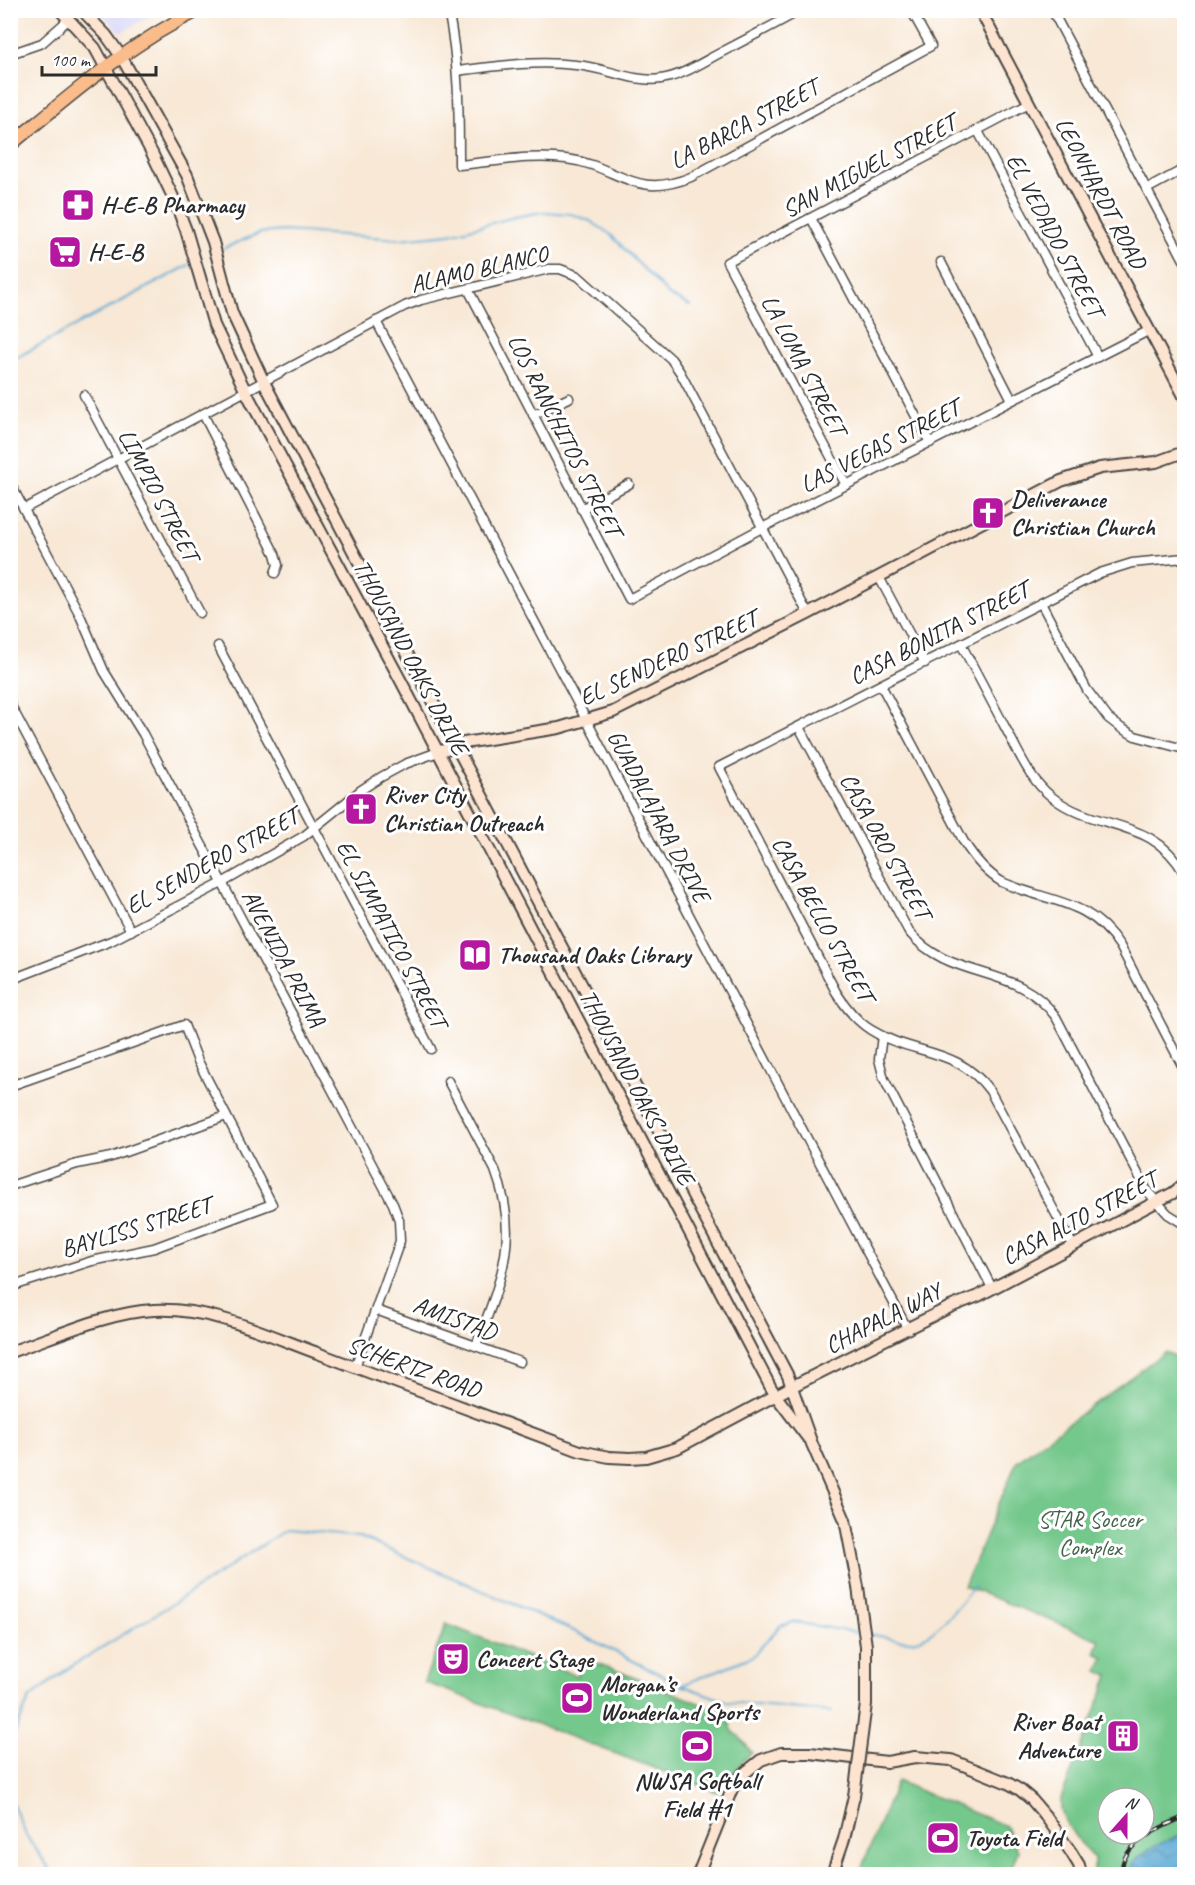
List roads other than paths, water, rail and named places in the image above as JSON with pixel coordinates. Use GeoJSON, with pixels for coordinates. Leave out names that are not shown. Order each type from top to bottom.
{"type":"FeatureCollection","features":[{"type":"Feature","properties":{"kind":"main road","name":"THOUSAND OAKS DRIVE"},"geometry":{"type":"LineString","coordinates":[[60,10],[95,48],[152,153],[186,230],[214,325],[246,390],[776,1396],[813,1444]]}},
{"type":"Feature","properties":{"kind":"main road","name":"THOUSAND OAKS DRIVE"},"geometry":{"type":"LineString","coordinates":[[82,10],[106,35],[121,56],[187,175],[213,242],[232,313],[264,382],[793,1386],[813,1444],[844,1520],[858,1587],[866,1646],[866,1704],[854,1796],[844,1839],[832,1875]]}},
{"type":"Feature","properties":{"kind":"main road"},"geometry":{"type":"LineString","coordinates":[[10,145],[121,56],[151,36],[199,10]]}},
{"type":"Feature","properties":{"kind":"main road","name":"LEONHARDT ROAD"},"geometry":{"type":"LineString","coordinates":[[980,10],[1185,396]]}},
{"type":"Feature","properties":{"kind":"main road","name":"EL SENDERO STREET"},"geometry":{"type":"LineString","coordinates":[[438,752],[457,745],[550,730],[614,712],[808,614],[1061,481],[1100,468],[1156,462],[1185,452]]}},
{"type":"Feature","properties":{"kind":"main road","name":"CASA ALTO STREET"},"geometry":{"type":"LineString","coordinates":[[992,1288],[1156,1202],[1185,1184]]}},
{"type":"Feature","properties":{"kind":"main road","name":"CHAPALA WAY"},"geometry":{"type":"LineString","coordinates":[[793,1386],[992,1288]]}},
{"type":"Feature","properties":{"kind":"main road","name":"SCHERTZ ROAD"},"geometry":{"type":"LineString","coordinates":[[10,1352],[138,1311],[171,1310],[203,1314],[355,1367],[580,1451],[609,1457],[646,1457],[677,1448],[793,1386]]}},
{"type":"Feature","properties":{"kind":"main road"},"geometry":{"type":"LineString","coordinates":[[698,1875],[732,1789],[742,1775],[762,1760],[781,1753],[810,1753],[887,1762],[915,1757],[951,1760],[1008,1783],[1032,1800],[1047,1818],[1071,1852],[1081,1875]]}},
{"type":"Feature","properties":{"kind":"street"},"geometry":{"type":"LineString","coordinates":[[448,10],[457,71],[553,63],[602,69],[639,79],[663,79],[684,72],[801,10]]}},
{"type":"Feature","properties":{"kind":"street","name":"LA BARCA STREET"},"geometry":{"type":"LineString","coordinates":[[457,71],[459,165],[536,157],[567,159],[605,170],[631,182],[661,186],[691,177],[931,46],[911,10]]}},
{"type":"Feature","properties":{"kind":"street"},"geometry":{"type":"LineString","coordinates":[[1052,10],[1185,260]]}},
{"type":"Feature","properties":{"kind":"street"},"geometry":{"type":"LineString","coordinates":[[10,54],[42,43],[68,20]]}},
{"type":"Feature","properties":{"kind":"street","name":"SAN MIGUEL STREET"},"geometry":{"type":"LineString","coordinates":[[727,262],[1029,103]]}},
{"type":"Feature","properties":{"kind":"street","name":"EL VEDADO STREET"},"geometry":{"type":"LineString","coordinates":[[978,131],[1098,357]]}},
{"type":"Feature","properties":{"kind":"street"},"geometry":{"type":"LineString","coordinates":[[1147,189],[1185,169]]}},
{"type":"Feature","properties":{"kind":"street"},"geometry":{"type":"LineString","coordinates":[[811,218],[930,443]]}},
{"type":"Feature","properties":{"kind":"street","name":"LA LOMA STREET"},"geometry":{"type":"LineString","coordinates":[[727,262],[846,485]]}},
{"type":"Feature","properties":{"kind":"street"},"geometry":{"type":"LineString","coordinates":[[941,262],[1012,400]]}},
{"type":"Feature","properties":{"kind":"street","name":"ALAMO BLANCO"},"geometry":{"type":"LineString","coordinates":[[24,509],[398,309],[421,300],[549,269],[560,269],[578,276],[671,359],[808,614]]}},
{"type":"Feature","properties":{"kind":"street","name":"LOS RANCHITOS STREET"},"geometry":{"type":"LineString","coordinates":[[468,289],[628,599]]}},
{"type":"Feature","properties":{"kind":"street","name":"GUADALAJARA DRIVE"},"geometry":{"type":"LineString","coordinates":[[376,321],[908,1330]]}},
{"type":"Feature","properties":{"kind":"street","name":"LAS VEGAS STREET"},"geometry":{"type":"LineString","coordinates":[[628,599],[1150,330]]}},
{"type":"Feature","properties":{"kind":"street","name":"LIMPIO STREET"},"geometry":{"type":"LineString","coordinates":[[84,395],[200,613]]}},
{"type":"Feature","properties":{"kind":"street"},"geometry":{"type":"LineString","coordinates":[[533,415],[569,398]]}},
{"type":"Feature","properties":{"kind":"street"},"geometry":{"type":"LineString","coordinates":[[203,414],[275,554],[278,565],[275,573]]}},
{"type":"Feature","properties":{"kind":"street","name":"AVENIDA PRIMA"},"geometry":{"type":"LineString","coordinates":[[10,483],[79,613],[104,671],[143,734],[396,1212],[400,1241],[355,1367]]}},
{"type":"Feature","properties":{"kind":"street"},"geometry":{"type":"LineString","coordinates":[[581,509],[629,484]]}},
{"type":"Feature","properties":{"kind":"street","name":"CASA BONITA STREET"},"geometry":{"type":"LineString","coordinates":[[719,767],[1114,567],[1185,558]]}},
{"type":"Feature","properties":{"kind":"street"},"geometry":{"type":"LineString","coordinates":[[879,577],[925,663]]}},
{"type":"Feature","properties":{"kind":"street"},"geometry":{"type":"LineString","coordinates":[[1041,603],[1087,690],[1108,718],[1135,736],[1185,749]]}},
{"type":"Feature","properties":{"kind":"street"},"geometry":{"type":"LineString","coordinates":[[961,644],[1027,766],[1045,791],[1070,809],[1149,837],[1171,854],[1185,873]]}},
{"type":"Feature","properties":{"kind":"street","name":"EL SIMPATICO STREET"},"geometry":{"type":"LineString","coordinates":[[218,646],[431,1049]]}},
{"type":"Feature","properties":{"kind":"street"},"geometry":{"type":"LineString","coordinates":[[881,685],[964,842],[979,864],[1002,882],[1070,904],[1094,916],[1106,927],[1120,946],[1185,1069]]}},
{"type":"Feature","properties":{"kind":"street"},"geometry":{"type":"LineString","coordinates":[[10,704],[131,931]]}},
{"type":"Feature","properties":{"kind":"street","name":"CASA ORO STREET"},"geometry":{"type":"LineString","coordinates":[[799,727],[909,932],[922,946],[939,958],[1022,986],[1044,1003],[1056,1017],[1147,1191],[1168,1214],[1185,1224]]}},
{"type":"Feature","properties":{"kind":"street","name":"EL SENDERO STREET"},"geometry":{"type":"LineString","coordinates":[[10,980],[97,948],[131,931],[276,853],[314,828],[381,777],[405,764],[438,752]]}},
{"type":"Feature","properties":{"kind":"street","name":"CASA BELLO STREET"},"geometry":{"type":"LineString","coordinates":[[719,767],[836,993],[855,1018],[872,1031],[957,1062],[979,1077],[995,1099],[1073,1246]]}},
{"type":"Feature","properties":{"kind":"street"},"geometry":{"type":"LineString","coordinates":[[10,1086],[184,1025],[198,1061],[226,1116],[111,1157],[70,1166],[10,1186]]}},
{"type":"Feature","properties":{"kind":"street"},"geometry":{"type":"LineString","coordinates":[[882,1036],[879,1059],[884,1079],[992,1288]]}},
{"type":"Feature","properties":{"kind":"street"},"geometry":{"type":"LineString","coordinates":[[448,1082],[495,1170],[503,1194],[507,1220],[507,1246],[503,1272],[476,1346]]}},
{"type":"Feature","properties":{"kind":"street","name":"BAYLISS STREET"},"geometry":{"type":"LineString","coordinates":[[10,1287],[82,1264],[154,1248],[272,1204],[226,1116]]}},
{"type":"Feature","properties":{"kind":"street","name":"AMISTAD"},"geometry":{"type":"LineString","coordinates":[[376,1310],[520,1362]]}},
{"type":"Feature","properties":{"kind":"water"},"geometry":{"type":"Polygon","coordinates":[[[1184,1833],[1184,1874],[1129,1874],[1131,1867],[1143,1854],[1184,1833]]]}},
{"type":"Feature","properties":{"kind":"waterway"},"geometry":{"type":"LineString","coordinates":[[224,248],[260,233],[285,231],[400,239],[450,234],[542,212],[571,214],[590,221],[610,234],[669,295],[690,306]]}},
{"type":"Feature","properties":{"kind":"waterway"},"geometry":{"type":"LineString","coordinates":[[10,361],[189,265]]}},
{"type":"Feature","properties":{"kind":"waterway"},"geometry":{"type":"LineString","coordinates":[[10,1744],[29,1699],[67,1669],[182,1598],[285,1530],[360,1537],[572,1630],[681,1685],[728,1702],[831,1712]]}},
{"type":"Feature","properties":{"kind":"waterway"},"geometry":{"type":"LineString","coordinates":[[868,1634],[905,1641],[928,1635],[946,1620],[974,1586]]}},
{"type":"Feature","properties":{"kind":"waterway"},"geometry":{"type":"LineString","coordinates":[[682,1685],[753,1656],[780,1626],[793,1622],[859,1633]]}},
{"type":"Feature","properties":{"kind":"waterway"},"geometry":{"type":"LineString","coordinates":[[10,1798],[26,1835],[53,1874]]}},
{"type":"Feature","properties":{"kind":"railway"},"geometry":{"type":"LineString","coordinates":[[1122,1874],[1123,1863],[1134,1845],[1153,1832],[1184,1817]]}},
{"type":"Feature","properties":{"kind":"place","name":"H-E-B Pharmacy"},"geometry":{"type":"Point","coordinates":[78,205]}},
{"type":"Feature","properties":{"kind":"place","name":"H-E-B"},"geometry":{"type":"Point","coordinates":[65,252]}},
{"type":"Feature","properties":{"kind":"place","name":"Deliverance Christian Church"},"geometry":{"type":"Point","coordinates":[988,513]}},
{"type":"Feature","properties":{"kind":"place","name":"River City Christian Outreach"},"geometry":{"type":"Point","coordinates":[361,809]}},
{"type":"Feature","properties":{"kind":"place","name":"Thousand Oaks Library"},"geometry":{"type":"Point","coordinates":[475,955]}},
{"type":"Feature","properties":{"kind":"place","name":"Concert Stage"},"geometry":{"type":"Point","coordinates":[453,1659]}},
{"type":"Feature","properties":{"kind":"place","name":"Morgan’s Wonderland Sports"},"geometry":{"type":"Point","coordinates":[577,1698]}},
{"type":"Feature","properties":{"kind":"place","name":"River Boat Adventure"},"geometry":{"type":"Point","coordinates":[1123,1736]}},
{"type":"Feature","properties":{"kind":"place","name":"NWSA Softball Field #1"},"geometry":{"type":"Point","coordinates":[697,1746]}},
{"type":"Feature","properties":{"kind":"place","name":"Toyota Field"},"geometry":{"type":"Point","coordinates":[943,1838]}},
{"type":"Feature","properties":{"kind":"park label","name":"STAR Soccer Complex"},"geometry":{"type":"Point","coordinates":[1090,1533]}}]}
